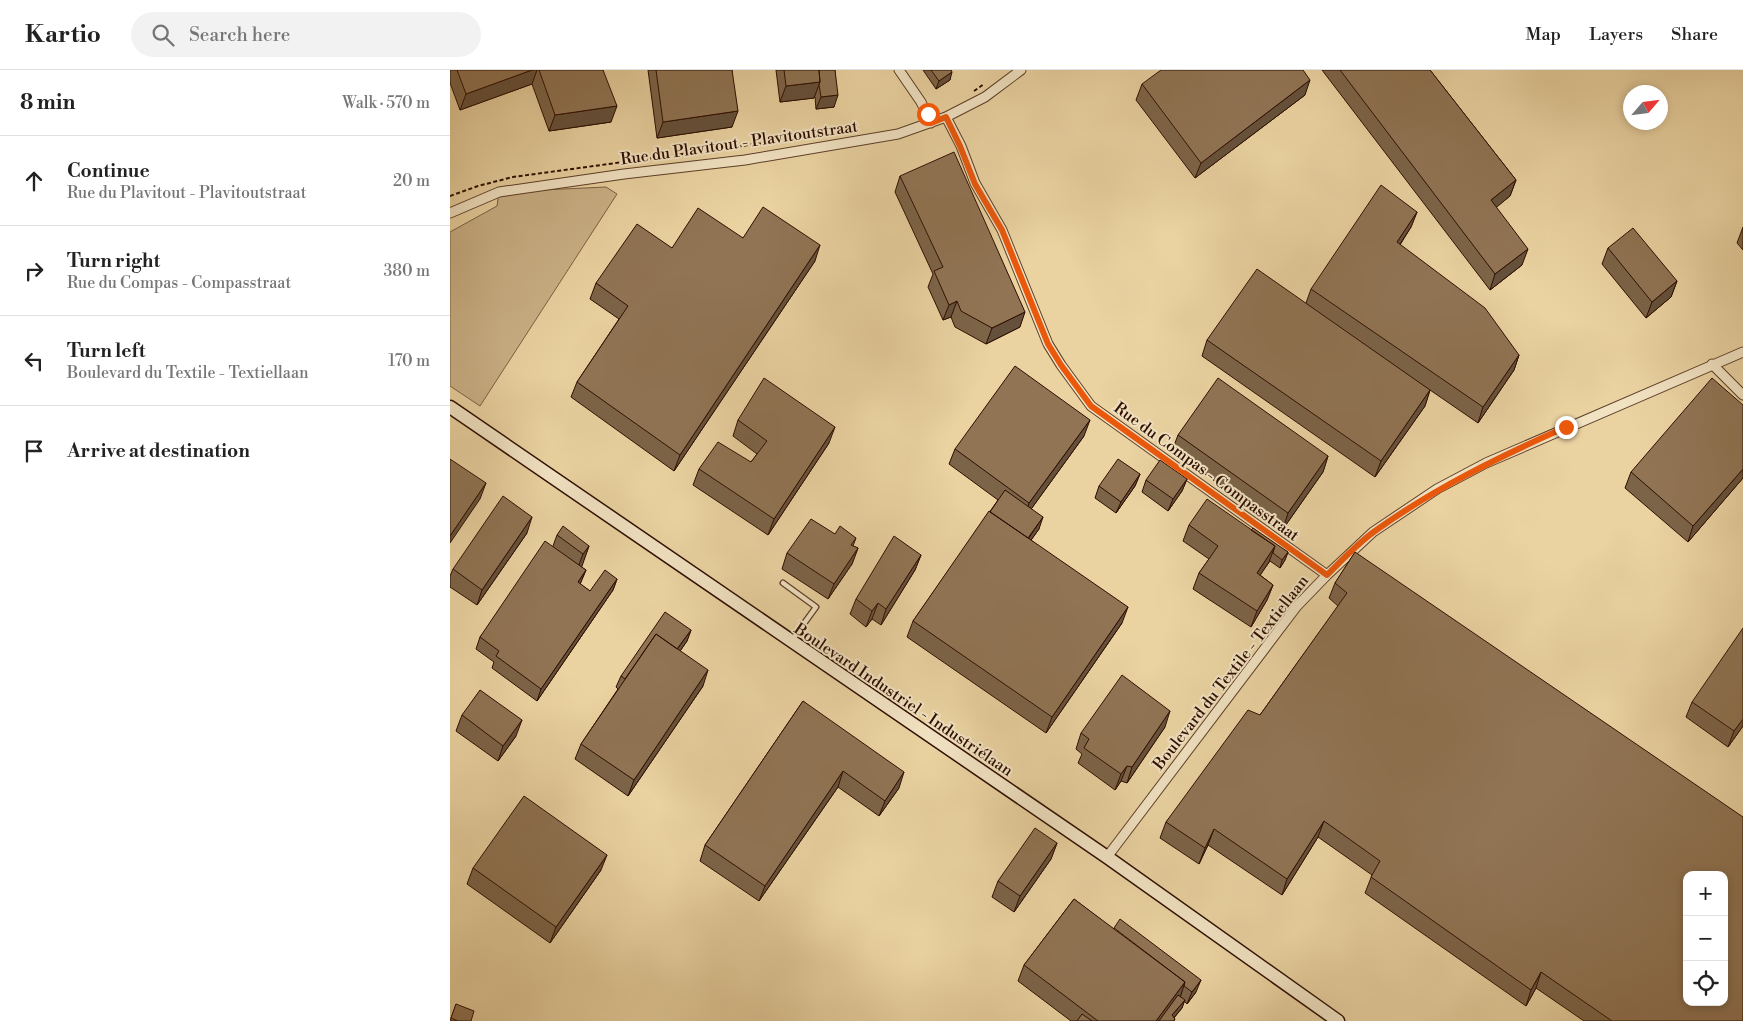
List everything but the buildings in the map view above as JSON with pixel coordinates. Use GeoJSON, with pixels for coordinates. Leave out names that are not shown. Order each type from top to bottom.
{"type":"FeatureCollection","features":[{"type":"Feature","properties":{"kind":"main road","name":"Boulevard Industriel - Industriélaan"},"geometry":{"type":"LineString","coordinates":[[450,407],[1107,858],[1338,1021]]}},
{"type":"Feature","properties":{"kind":"street"},"geometry":{"type":"LineString","coordinates":[[899,70],[921,102],[931,123]]}},
{"type":"Feature","properties":{"kind":"street","name":"Rue du Plavitout - Plavitoutstraat"},"geometry":{"type":"LineString","coordinates":[[450,213],[499,192],[624,174],[745,160],[898,134],[946,117],[985,97],[1021,70]]}},
{"type":"Feature","properties":{"kind":"street","name":"Rue du Compas - Compasstraat"},"geometry":{"type":"LineString","coordinates":[[946,117],[975,184],[1002,230],[1048,344],[1091,406],[1327,575]]}},
{"type":"Feature","properties":{"kind":"street","name":"Boulevard du Textile - Textiellaan"},"geometry":{"type":"LineString","coordinates":[[1107,858],[1297,606],[1373,532],[1437,489],[1486,463],[1743,352]]}},
{"type":"Feature","properties":{"kind":"street"},"geometry":{"type":"LineString","coordinates":[[1712,364],[1743,395]]}},
{"type":"Feature","properties":{"kind":"lane"},"geometry":{"type":"LineString","coordinates":[[783,583],[816,607],[791,641]]}},
{"type":"Feature","properties":{"kind":"path"},"geometry":{"type":"LineString","coordinates":[[968,94],[988,82]]}},
{"type":"Feature","properties":{"kind":"path"},"geometry":{"type":"LineString","coordinates":[[450,196],[513,177],[853,131]]}},
{"type":"Feature","properties":{"kind":"shaded area"},"geometry":{"type":"Polygon","coordinates":[[[606,187],[617,194],[480,406],[450,386],[450,232],[497,206],[499,192],[606,187]]]}},
{"type":"Feature","properties":{"kind":"route"},"geometry":{"type":"LineString","coordinates":[[928,114],[931,123],[946,117],[975,184],[1002,230],[1030,304],[1048,344],[1091,406],[1327,575],[1373,532],[1437,489],[1486,463],[1566,427]]}}]}
